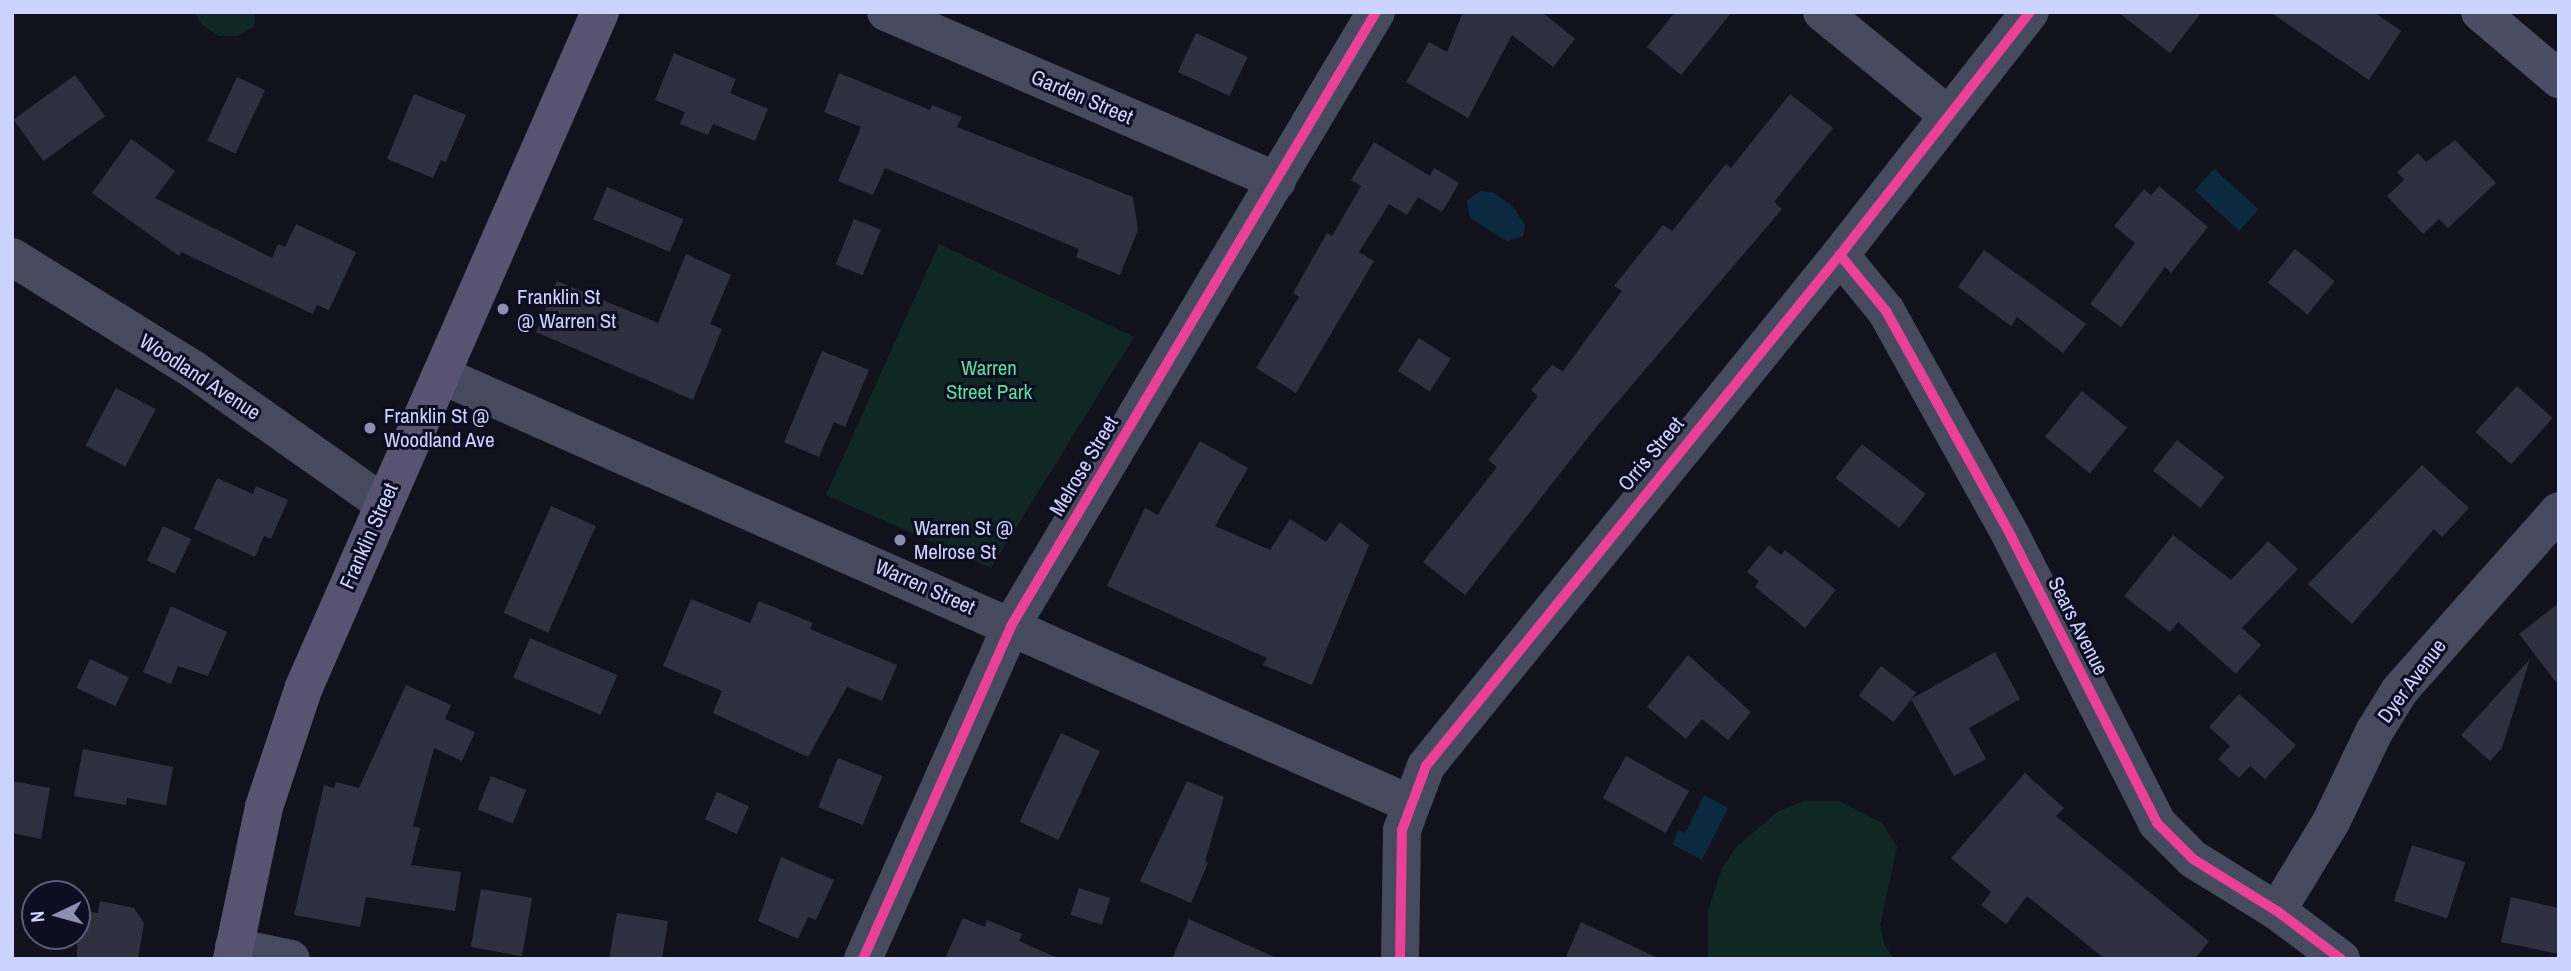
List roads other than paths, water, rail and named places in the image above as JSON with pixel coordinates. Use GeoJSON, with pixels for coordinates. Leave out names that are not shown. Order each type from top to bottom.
{"type":"FeatureCollection","features":[{"type":"Feature","properties":{"kind":"main road","name":"Franklin Street"},"geometry":{"type":"LineString","coordinates":[[233,953],[264,807],[288,729],[600,12]]}},
{"type":"Feature","properties":{"kind":"main road"},"geometry":{"type":"LineString","coordinates":[[2480,12],[2559,79]]}},
{"type":"Feature","properties":{"kind":"street","name":"Garden Street"},"geometry":{"type":"LineString","coordinates":[[886,12],[1277,181]]}},
{"type":"Feature","properties":{"kind":"street","name":"Melrose Street"},"geometry":{"type":"LineString","coordinates":[[863,959],[1011,626],[1376,12]]}},
{"type":"Feature","properties":{"kind":"street"},"geometry":{"type":"LineString","coordinates":[[1822,12],[1948,115]]}},
{"type":"Feature","properties":{"kind":"street","name":"Orris Street"},"geometry":{"type":"LineString","coordinates":[[1400,959],[1401,840],[1408,803],[1426,766],[1840,255],[2030,12]]}},
{"type":"Feature","properties":{"kind":"street","name":"Sears Avenue"},"geometry":{"type":"LineString","coordinates":[[1840,255],[1893,323],[2011,536],[2157,823],[2193,859],[2277,911],[2341,959]]}},
{"type":"Feature","properties":{"kind":"street","name":"Woodland Avenue"},"geometry":{"type":"LineString","coordinates":[[20,271],[194,370],[384,504]]}},
{"type":"Feature","properties":{"kind":"street","name":"Warren Street"},"geometry":{"type":"LineString","coordinates":[[441,375],[1408,803]]}},
{"type":"Feature","properties":{"kind":"street","name":"Dyer Avenue"},"geometry":{"type":"LineString","coordinates":[[2277,911],[2331,822],[2374,732],[2400,690],[2559,511]]}},
{"type":"Feature","properties":{"kind":"street"},"geometry":{"type":"LineString","coordinates":[[233,953],[291,959]]}},
{"type":"Feature","properties":{"kind":"water"},"geometry":{"type":"Polygon","coordinates":[[[2214,169],[2259,209],[2239,231],[2195,191],[2214,169]]]}},
{"type":"Feature","properties":{"kind":"water"},"geometry":{"type":"Polygon","coordinates":[[[1480,191],[1494,193],[1513,207],[1525,225],[1523,236],[1507,241],[1470,218],[1467,200],[1480,191]]]}},
{"type":"Feature","properties":{"kind":"water"},"geometry":{"type":"Polygon","coordinates":[[[1704,795],[1728,808],[1702,860],[1672,844],[1679,830],[1685,833],[1704,795]]]}},
{"type":"Feature","properties":{"kind":"place","name":"Franklin St @ Warren St"},"geometry":{"type":"Point","coordinates":[503,309]}},
{"type":"Feature","properties":{"kind":"place","name":"Franklin St @ Woodland Ave"},"geometry":{"type":"Point","coordinates":[370,428]}},
{"type":"Feature","properties":{"kind":"place","name":"Warren St @ Melrose St"},"geometry":{"type":"Point","coordinates":[900,540]}},
{"type":"Feature","properties":{"kind":"park label","name":"Warren Street Park"},"geometry":{"type":"Point","coordinates":[989,380]}}]}
